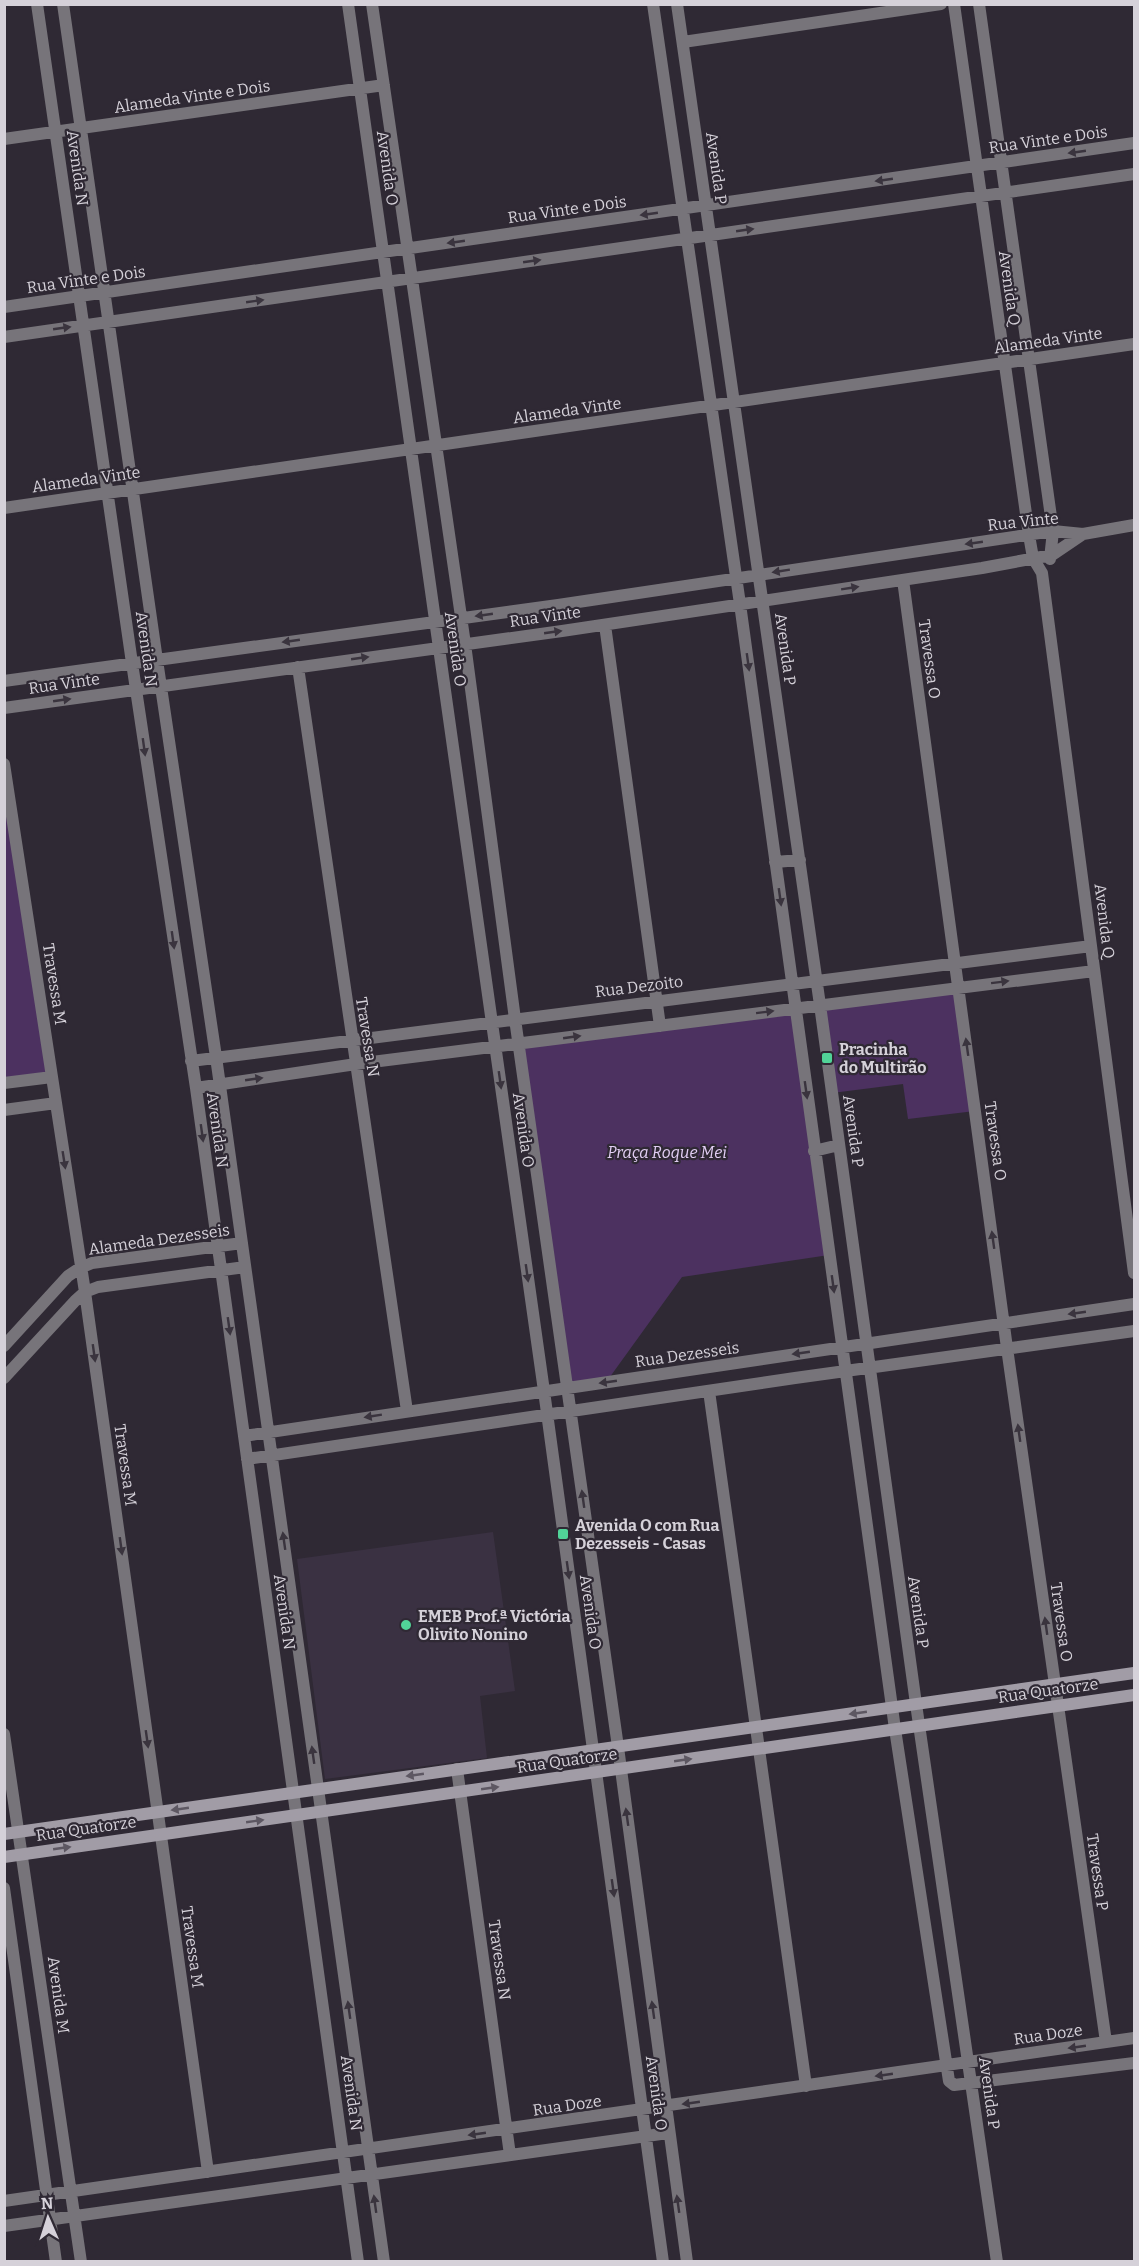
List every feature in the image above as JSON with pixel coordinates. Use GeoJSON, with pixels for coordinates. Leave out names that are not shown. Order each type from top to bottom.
{"type":"FeatureCollection","features":[{"type":"Feature","properties":{"kind":"street","name":"Avenida N"},"geometry":{"type":"LineString","coordinates":[[37,4],[196,1088],[358,2262]]}},
{"type":"Feature","properties":{"kind":"street","name":"Avenida N"},"geometry":{"type":"LineString","coordinates":[[63,4],[160,686],[216,1058],[384,2262]]}},
{"type":"Feature","properties":{"kind":"street","name":"Avenida O"},"geometry":{"type":"LineString","coordinates":[[348,4],[544,1391],[663,2262]]}},
{"type":"Feature","properties":{"kind":"street","name":"Avenida O"},"geometry":{"type":"LineString","coordinates":[[372,4],[465,644],[687,2262]]}},
{"type":"Feature","properties":{"kind":"street"},"geometry":{"type":"LineString","coordinates":[[653,4],[740,604],[892,1708],[946,2066],[951,2084],[1134,2063]]}},
{"type":"Feature","properties":{"kind":"street","name":"Avenida P"},"geometry":{"type":"LineString","coordinates":[[677,4],[817,981],[868,1368],[997,2262]]}},
{"type":"Feature","properties":{"kind":"street"},"geometry":{"type":"LineString","coordinates":[[683,42],[941,4]]}},
{"type":"Feature","properties":{"kind":"street","name":"Avenida Q"},"geometry":{"type":"LineString","coordinates":[[954,4],[1029,535],[1033,558],[1042,573],[1134,1273]]}},
{"type":"Feature","properties":{"kind":"street","name":"Avenida Q"},"geometry":{"type":"LineString","coordinates":[[979,4],[1053,531],[1052,555],[1042,573]]}},
{"type":"Feature","properties":{"kind":"street","name":"Alameda Vinte e Dois"},"geometry":{"type":"LineString","coordinates":[[4,139],[384,85]]}},
{"type":"Feature","properties":{"kind":"street","name":"Rua Vinte e Dois"},"geometry":{"type":"LineString","coordinates":[[4,307],[1134,143]]}},
{"type":"Feature","properties":{"kind":"street"},"geometry":{"type":"LineString","coordinates":[[4,337],[1134,174]]}},
{"type":"Feature","properties":{"kind":"street","name":"Alameda Vinte"},"geometry":{"type":"LineString","coordinates":[[4,508],[1134,344]]}},
{"type":"Feature","properties":{"kind":"street","name":"Rua Vinte"},"geometry":{"type":"LineString","coordinates":[[4,681],[461,618],[1053,531],[1083,534],[1134,525]]}},
{"type":"Feature","properties":{"kind":"street","name":"Rua Vinte"},"geometry":{"type":"LineString","coordinates":[[4,708],[604,625],[903,580],[1052,555],[1083,534]]}},
{"type":"Feature","properties":{"kind":"street","name":"Travessa O"},"geometry":{"type":"LineString","coordinates":[[903,580],[1057,1706]]}},
{"type":"Feature","properties":{"kind":"street"},"geometry":{"type":"LineString","coordinates":[[604,625],[660,1026]]}},
{"type":"Feature","properties":{"kind":"street","name":"Travessa N"},"geometry":{"type":"LineString","coordinates":[[298,667],[407,1411]]}},
{"type":"Feature","properties":{"kind":"street","name":"Travessa M"},"geometry":{"type":"LineString","coordinates":[[4,764],[85,1292],[208,2172]]}},
{"type":"Feature","properties":{"kind":"street"},"geometry":{"type":"LineString","coordinates":[[775,862],[800,860]]}},
{"type":"Feature","properties":{"kind":"street","name":"Rua Dezoito"},"geometry":{"type":"LineString","coordinates":[[191,1061],[1091,946]]}},
{"type":"Feature","properties":{"kind":"street"},"geometry":{"type":"LineString","coordinates":[[196,1088],[356,1064],[1094,970]]}},
{"type":"Feature","properties":{"kind":"street"},"geometry":{"type":"LineString","coordinates":[[4,1083],[52,1077]]}},
{"type":"Feature","properties":{"kind":"street"},"geometry":{"type":"LineString","coordinates":[[4,1110],[56,1102]]}},
{"type":"Feature","properties":{"kind":"street"},"geometry":{"type":"LineString","coordinates":[[814,1151],[839,1145]]}},
{"type":"Feature","properties":{"kind":"street","name":"Alameda Dezesseis"},"geometry":{"type":"LineString","coordinates":[[80,1268],[92,1263],[242,1243]]}},
{"type":"Feature","properties":{"kind":"street"},"geometry":{"type":"LineString","coordinates":[[4,1378],[85,1292],[98,1287],[245,1267]]}},
{"type":"Feature","properties":{"kind":"street"},"geometry":{"type":"LineString","coordinates":[[4,1346],[68,1276],[80,1268]]}},
{"type":"Feature","properties":{"kind":"street","name":"Rua Dezesseis"},"geometry":{"type":"LineString","coordinates":[[244,1436],[1134,1304]]}},
{"type":"Feature","properties":{"kind":"street"},"geometry":{"type":"LineString","coordinates":[[248,1459],[1134,1330]]}},
{"type":"Feature","properties":{"kind":"street"},"geometry":{"type":"LineString","coordinates":[[709,1391],[806,2086]]}},
{"type":"Feature","properties":{"kind":"street","name":"Rua Quatorze"},"geometry":{"type":"LineString","coordinates":[[4,1834],[1134,1673]]}},
{"type":"Feature","properties":{"kind":"street","name":"Rua Quatorze"},"geometry":{"type":"LineString","coordinates":[[4,1857],[1134,1695]]}},
{"type":"Feature","properties":{"kind":"street","name":"Travessa P"},"geometry":{"type":"LineString","coordinates":[[1057,1706],[1106,2043]]}},
{"type":"Feature","properties":{"kind":"street","name":"Avenida M"},"geometry":{"type":"LineString","coordinates":[[4,1734],[81,2262]]}},
{"type":"Feature","properties":{"kind":"street","name":"Travessa N"},"geometry":{"type":"LineString","coordinates":[[458,1769],[510,2155]]}},
{"type":"Feature","properties":{"kind":"street"},"geometry":{"type":"LineString","coordinates":[[4,1888],[56,2262]]}},
{"type":"Feature","properties":{"kind":"street","name":"Rua Doze"},"geometry":{"type":"LineString","coordinates":[[4,2201],[1134,2038]]}},
{"type":"Feature","properties":{"kind":"street"},"geometry":{"type":"LineString","coordinates":[[4,2226],[668,2133]]}},
{"type":"Feature","properties":{"kind":"shaded area","name":"EMEB Prof.ª Victória Olivito Nonino"},"geometry":{"type":"Polygon","coordinates":[[[493,1532],[515,1691],[480,1696],[487,1758],[325,1779],[297,1559],[493,1532]]]}},
{"type":"Feature","properties":{"kind":"green space"},"geometry":{"type":"Polygon","coordinates":[[[4,763],[52,1076],[4,1083],[4,763]]]}},
{"type":"Feature","properties":{"kind":"green space"},"geometry":{"type":"Polygon","coordinates":[[[959,988],[975,1111],[908,1119],[903,1084],[832,1093],[820,1005],[959,988]]]}},
{"type":"Feature","properties":{"kind":"green space","name":"Praça Roque Mei"},"geometry":{"type":"Polygon","coordinates":[[[794,1009],[829,1255],[682,1277],[607,1381],[567,1388],[519,1045],[794,1009]]]}},
{"type":"Feature","properties":{"kind":"place","name":"Pracinha do Multirão"},"geometry":{"type":"Point","coordinates":[827,1058]}},
{"type":"Feature","properties":{"kind":"place","name":"Avenida O com Rua Dezesseis - Casas"},"geometry":{"type":"Point","coordinates":[563,1534]}},
{"type":"Feature","properties":{"kind":"place","name":"EMEB Prof.ª Victória Olivito Nonino"},"geometry":{"type":"Point","coordinates":[406,1625]}}]}
